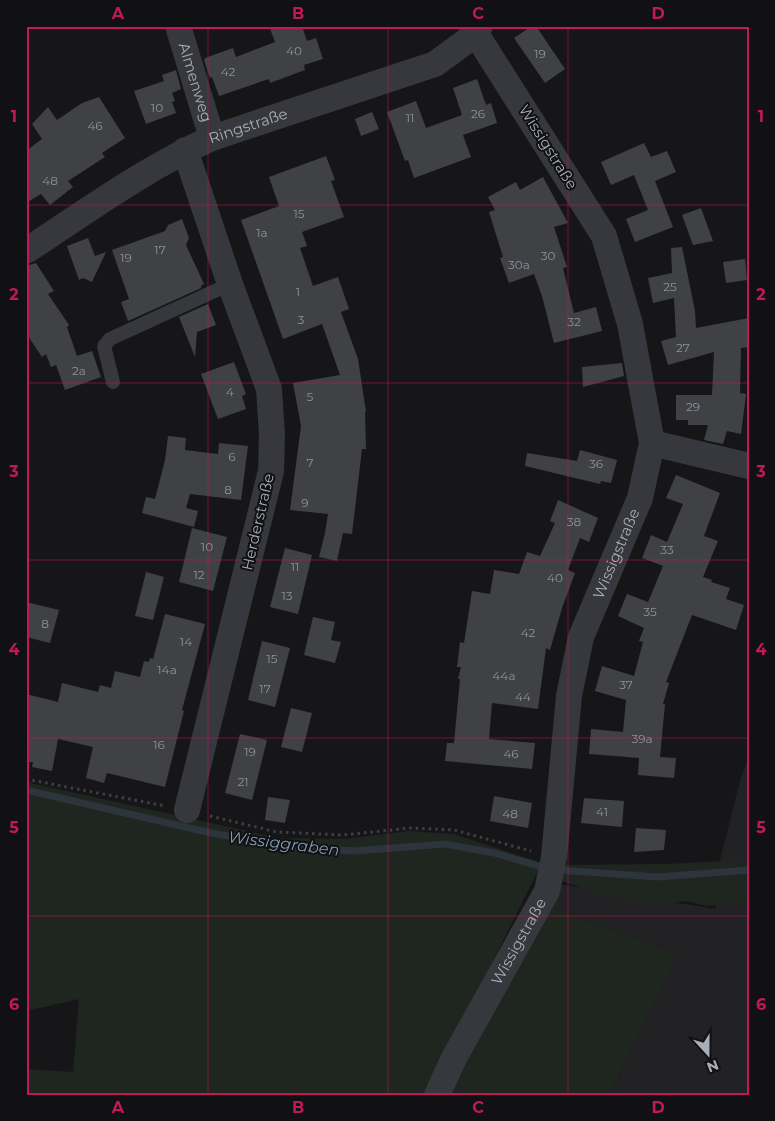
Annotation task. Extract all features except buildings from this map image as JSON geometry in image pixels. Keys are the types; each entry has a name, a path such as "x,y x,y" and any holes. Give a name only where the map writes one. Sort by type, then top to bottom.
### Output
{"street":[{"name":"Almenweg","path":"178,26 212,138"},
{"name":"Ringstraße","path":"26,250 154,167 185,150 212,138 435,64 476,29"},
{"name":"Wissigstraße","path":"437,1095 454,1058 547,891 554,857 569,696 581,638 640,498 652,443 630,324 604,236 476,29"},
{"name":"Herderstraße","path":"185,150 230,284 269,389 272,435 271,472 187,810"},
{"path":"652,443 749,466"}],"lane":[{"path":"113,382 104,346 110,339 230,284"}],"path":[{"path":"26,779 187,810 277,832 343,835 411,828 454,830 554,857"}],"shaded area":[{"path":"749,756 749,1095 610,1095 678,954 548,906 558,884 716,909 718,868 740,781"},
{"path":"26,782 278,838 344,839 408,831 454,834 542,863 426,1095 26,1095 26,1069 73,1072 79,999 26,1011"},
{"path":"749,860 749,902 707,906 685,901 668,904 605,896 559,880 559,865 666,864"},
{"path":"548,906 678,954 610,1095 445,1095"}],"waterway":[{"name":"Wissiggraben","path":"26,790 211,833 287,846 354,851 445,844 494,853 546,868"},
{"name":"Wissiggraben","path":"557,870 658,877 749,870"}]}
